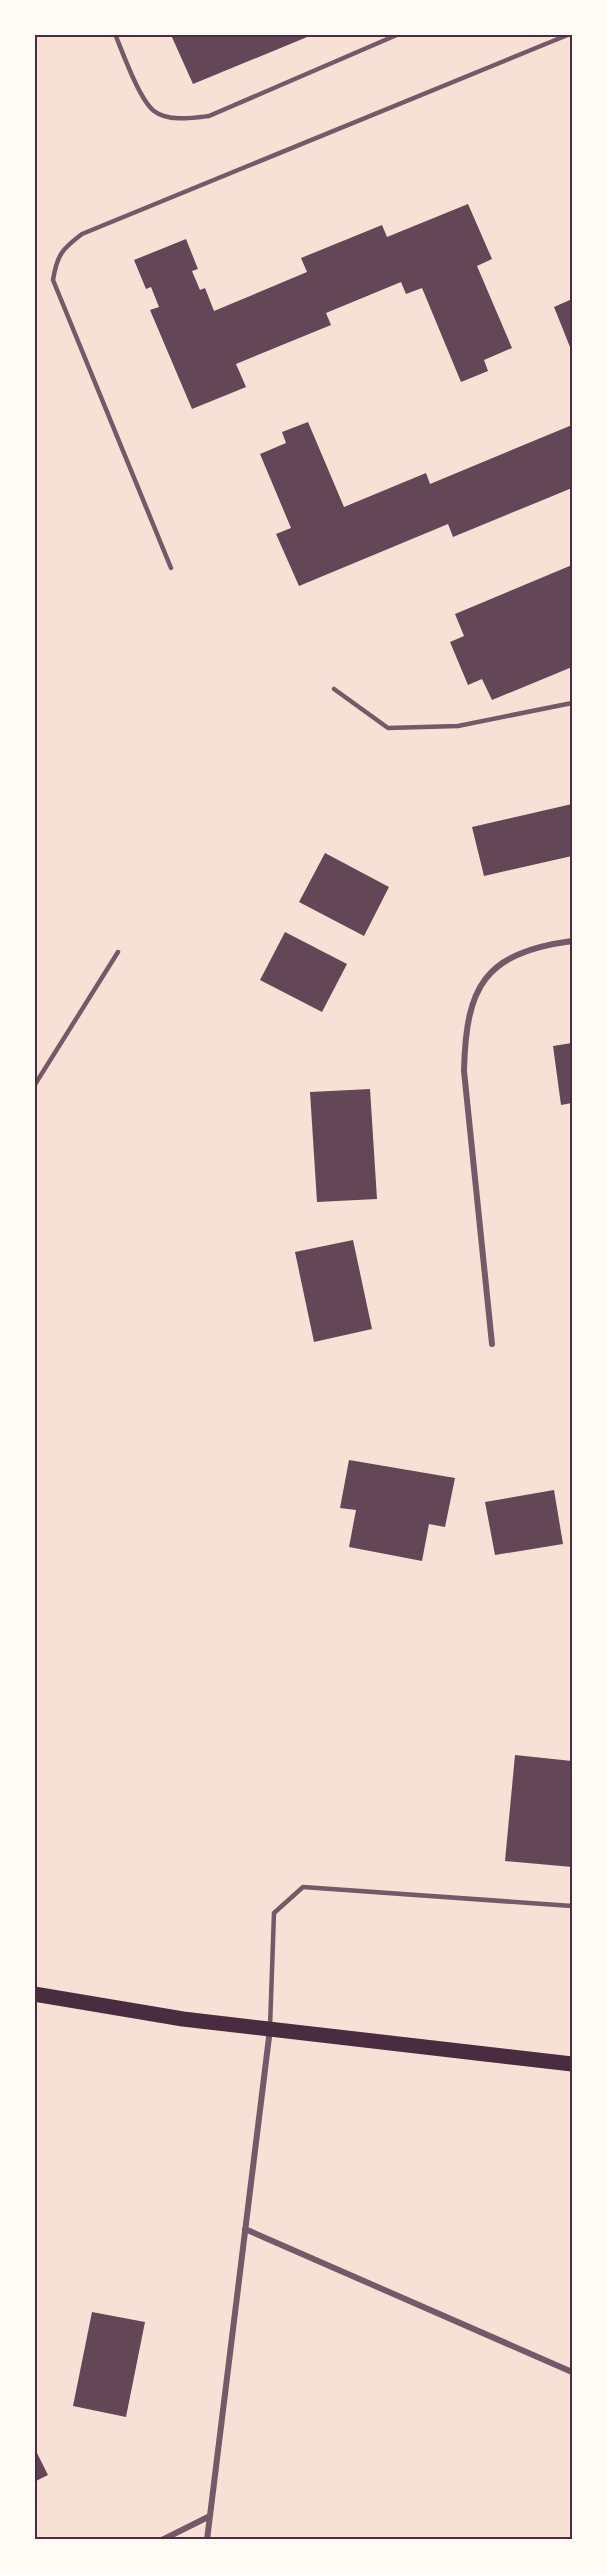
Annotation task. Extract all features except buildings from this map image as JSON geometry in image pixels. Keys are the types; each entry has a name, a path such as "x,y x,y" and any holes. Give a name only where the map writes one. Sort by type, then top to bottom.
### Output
{"main road":[{"path":"34,1994 183,2019 573,2064"}],"street":[{"path":"492,1344 464,1071 464,1040 469,1010 480,986 498,966 520,952 547,944 573,941"},
{"path":"207,2540 270,2029"},
{"path":"245,2229 573,2372"},
{"path":"162,2540 210,2516"}],"lane":[{"path":"116,34 139,89 153,110 163,115 186,118 209,116 399,34"},
{"path":"171,568 53,280 56,262 64,248 82,234 570,34"},
{"path":"334,689 388,728 458,726 573,703"},
{"path":"34,1086 117,952"},
{"path":"270,2029 274,1913 303,1887 573,1906"}]}
